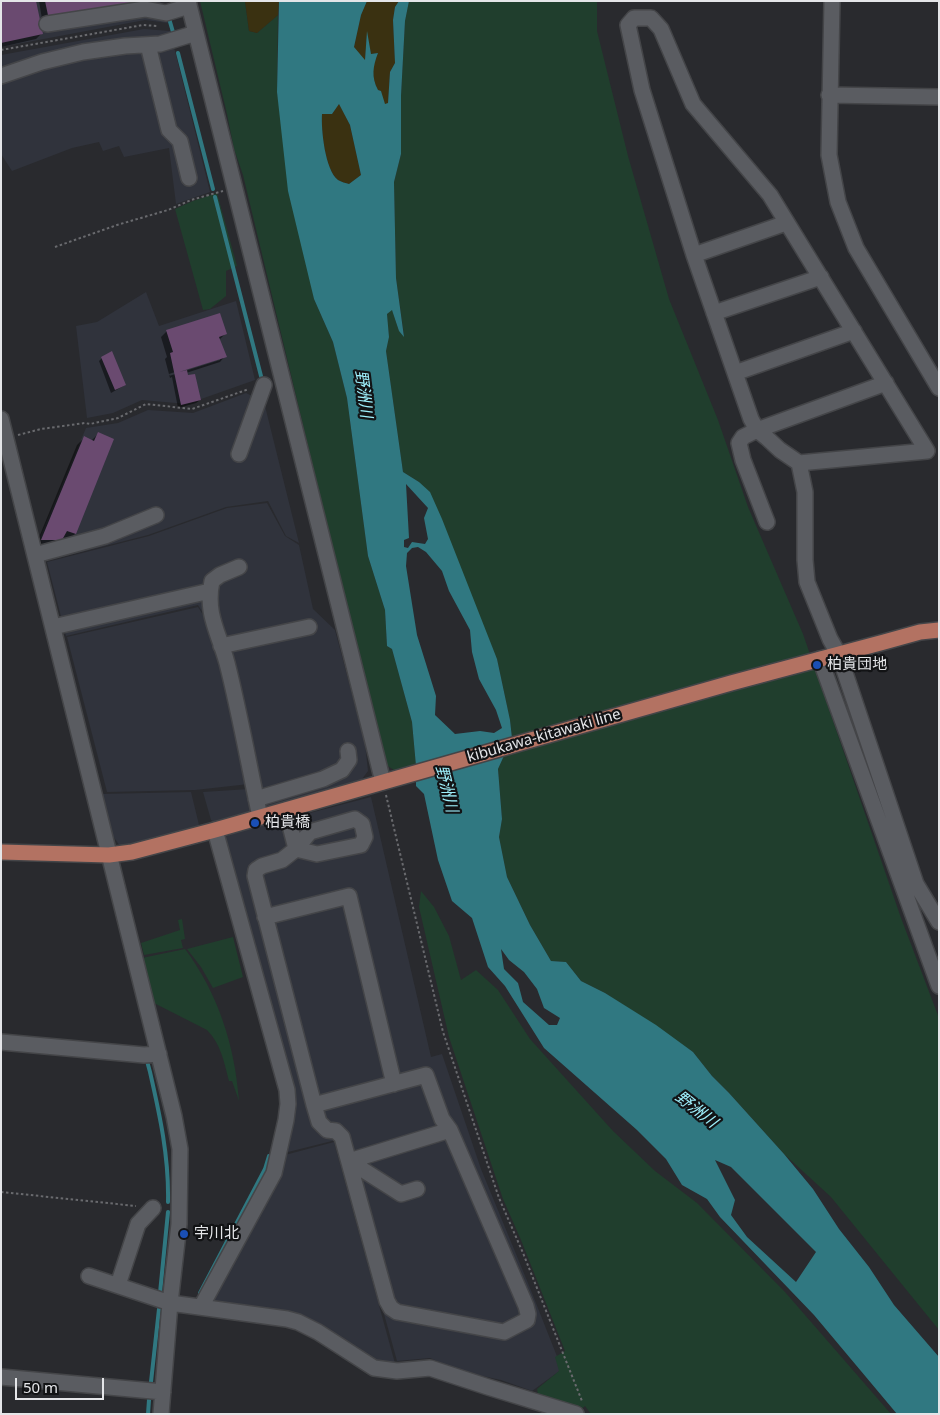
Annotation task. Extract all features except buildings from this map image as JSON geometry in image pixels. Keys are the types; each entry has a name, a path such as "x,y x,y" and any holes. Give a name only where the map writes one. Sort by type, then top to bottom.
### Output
{"main road":[{"name":"kibukawa-kitawaki line","path":"1,852 109,855 132,852 731,683 902,637 939,630"}],"street":[{"path":"832,1 829,155 838,202 856,248 939,388"},
{"path":"47,24 145,8 176,11 196,33 390,780"},
{"path":"634,18 651,18 661,29 694,104 770,195 927,451 799,463 780,450 758,430 751,418 694,255 642,90 628,25 634,18"},
{"path":"1,76 42,62 83,52 125,46 160,44 196,33"},
{"path":"148,45 170,130 180,141 189,178"},
{"path":"829,95 939,97"},
{"path":"694,255 786,223"},
{"path":"714,313 821,277"},
{"path":"735,373 854,331"},
{"path":"767,522 743,460 739,443 743,437 886,383"},
{"path":"239,454 264,385"},
{"path":"1,419 4,441 35,555 159,1054 180,1149 179,1224 170,1303 161,1414"},
{"path":"799,463 805,492 804,560 807,582 830,639 839,655 916,884 939,922"},
{"path":"35,555 105,536 156,515"},
{"path":"239,568 220,575 212,581 209,604 214,627 227,661 260,817"},
{"path":"53,628 210,591"},
{"path":"221,646 309,627"},
{"path":"820,659 939,986"},
{"path":"256,799 323,779 342,770 349,760 348,751"},
{"path":"286,810 296,848 282,860 262,866 256,870 255,876 318,1122 327,1130 336,1131 342,1137 387,1302 397,1312 504,1332 527,1320 528,1314 450,1130 442,1119 426,1075 314,1105"},
{"path":"200,1307 274,1173 288,1104 287,1090 215,830"},
{"path":"265,917 349,896 394,1084"},
{"path":"1,1042 144,1055 159,1054"},
{"path":"349,1161 450,1130"},
{"path":"349,1161 401,1194 417,1189"},
{"path":"118,1285 138,1224 154,1208"},
{"path":"89,1276 170,1303 287,1319 318,1332 374,1368 397,1371 430,1368 488,1387 580,1410"},
{"path":"1,1377 163,1392"}],"path":[{"path":"1,50 143,24 176,11"},
{"path":"54,247 168,210 191,200 235,188"},
{"path":"4,441 11,437 41,429 84,423 90,424 118,418 146,404 192,409 243,390 264,385"},
{"path":"390,780 443,1032 499,1198 523,1253 580,1410"},
{"path":"1,1192 154,1208"}],"shaded area":[{"path":"1,1 160,1 168,23 145,20 1,47"},
{"path":"144,29 170,31 210,192 176,204 169,148 124,157 119,146 103,151 99,142 72,148 12,171 1,154 1,55"},
{"path":"146,292 159,326 236,301 255,380 187,404 142,400 113,413 87,418 76,326 97,322"},
{"path":"246,393 264,402 299,543 286,536 268,501 226,507 148,535 46,561 40,537 86,428 118,423 148,410 193,413"},
{"path":"267,503 285,536 299,545 313,609 335,630 365,743 368,771 359,783 217,823 211,820 203,792 249,789 249,784 195,790 107,792 67,637 198,607 213,629 198,605 66,636 47,562 149,536 227,508"},
{"path":"191,792 200,829 127,847 120,846 110,832 101,794"},
{"path":"371,797 431,1057 442,1054 481,1169 562,1369 532,1391 501,1380 463,1372 430,1358 397,1361 336,1140 284,1153 292,1118 223,842 225,837 233,833"},
{"path":"334,1142 396,1367 386,1368 318,1326 217,1305 212,1298 285,1155"}],"green space":[{"path":"200,1 245,1 249,31 257,33 278,15 277,92 314,299 333,342 347,398 368,556 385,610 387,646 392,649 412,722 416,766 406,769 395,770 384,762 243,175 234,149"},
{"path":"409,1 597,1 597,31 628,156 669,299 718,420 748,507 803,634 901,918 939,1018 939,1330 831,1197 784,1154 712,1076 693,1052 605,993 581,981 566,962 551,961 530,925 507,877 499,837 502,819 498,769 512,738 497,659 419,482 403,472 386,351 389,337 387,314 392,309 399,331 404,335 396,278 394,182 401,154 401,96 405,21"},
{"path":"217,193 237,266 226,271 226,296 210,309 203,310 175,209"},
{"path":"421,891 434,907 449,936 461,980 476,970 498,990 530,1039 613,1131 655,1171 697,1203 785,1292 891,1414 591,1414 585,1406 579,1411 538,1395 537,1389 559,1371 555,1357 565,1351 503,1199 449,1037 419,907"},
{"path":"182,919 185,939 181,940 183,948 144,955 141,943 180,930 178,920"},
{"path":"233,937 243,977 213,988 201,967 187,949"},
{"path":"185,949 207,984 223,1021 234,1060 239,1101 232,1081 229,1081 219,1047 212,1035 207,1030 154,1003 142,958"}],"sand":[{"path":"245,1 279,1 278,15 257,33 249,31"},
{"path":"367,1 399,1 395,7 393,20 395,63 390,72 388,104 384,105 381,91 378,90 373,76 374,62 378,53 371,54 367,34 365,61 354,47 361,15"},
{"path":"339,103 350,125 361,175 349,184 338,180 334,175 327,159 323,139 322,114 332,114"}],"water":[{"name":"野洲川","path":"279,1 367,1 361,15 354,47 365,60 367,31 371,54 378,53 374,67 374,76 385,104 388,103 390,72 395,63 393,20 395,7 399,1 409,1 405,21 401,96 401,154 394,182 396,278 404,337 399,331 392,310 387,314 389,337 386,351 403,472 430,492 497,659 512,738 498,769 502,819 499,837 507,877 530,925 551,961 566,962 581,981 605,993 656,1025 693,1052 712,1076 784,1154 813,1189 839,1229 869,1267 894,1305 939,1357 939,1414 897,1414 814,1315 720,1217 707,1199 682,1185 666,1159 637,1130 544,1048 505,986 488,967 472,918 452,901 438,860 424,794 416,786 412,722 392,649 387,646 385,610 368,556 347,398 333,342 314,299 288,191 277,92","holes":["339,104 350,125 361,175 349,184 338,180 330,168 327,159 323,139 322,114 332,114","406,484 428,508 424,518 428,539 425,544 412,542 408,548 404,547 404,540 409,538","418,547 426,552 442,571 449,591 470,630 472,652 479,679 496,710 502,728 494,733 480,731 455,734 435,715 436,696 417,635 406,566 407,553 412,548","501,949 509,960 524,972 537,989 544,1008 560,1018 557,1025 549,1025 523,1002 518,983 504,969","715,1160 731,1167 816,1252 796,1282 747,1237 731,1215 735,1200"]}],"waterway":[{"path":"168,15 173,32"},
{"path":"178,53 213,189"},
{"path":"215,197 261,376"},
{"path":"145,1061 147,1061 150,1072 163,1137 167,1169 168,1202"},
{"path":"200,1293 265,1169 269,1156"},
{"path":"160,1293 168,1212"},
{"path":"151,1382 159,1309"},
{"path":"148,1414 149,1400"}],"place":[{"name":"柏貴団地","path":"817,665"},
{"name":"柏貴橋","path":"255,823"},
{"name":"宇川北","path":"184,1234"}]}
